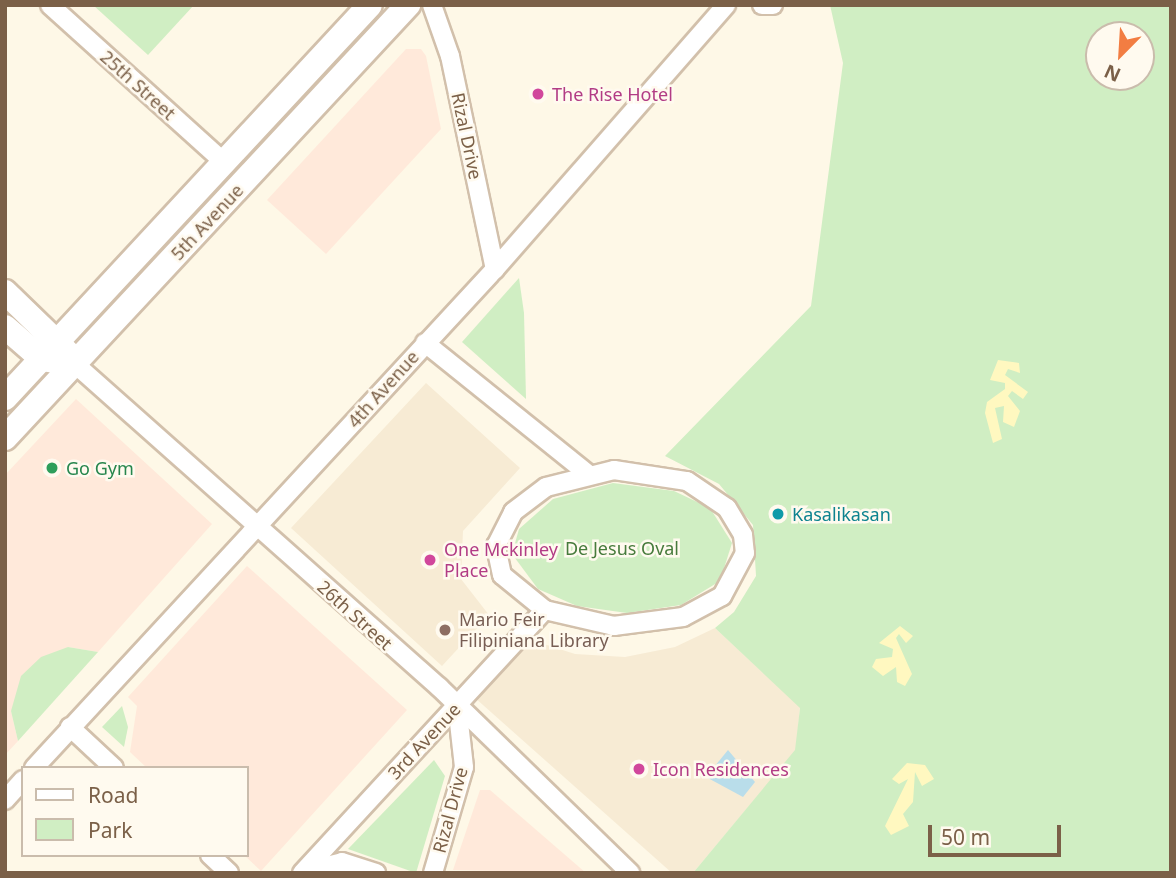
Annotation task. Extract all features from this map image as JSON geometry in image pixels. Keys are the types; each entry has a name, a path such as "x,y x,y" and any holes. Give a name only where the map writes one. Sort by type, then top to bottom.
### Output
{"main road":[{"name":"5th Avenue","path":"5,398 226,164 370,5"},
{"name":"5th Avenue","path":"5,438 408,5"},
{"name":"26th Street","path":"5,292 60,340 75,364"},
{"path":"5,327 42,359 75,364"}],"street":[{"name":"25th Street","path":"50,5 226,164"},
{"name":"Rizal Drive","path":"432,5 450,56 495,269"},
{"name":"4th Avenue","path":"36,766 495,269 726,5"},
{"path":"762,5 774,5"},
{"path":"425,343 588,474"},
{"name":"26th Street","path":"75,364 457,705 613,865 630,872"},
{"path":"639,472 710,493 743,535 741,568 705,608 662,623 614,626 545,610 502,575 496,546 530,498 588,474 639,472"},
{"name":"3rd Avenue","path":"303,873 545,610"},
{"name":"Rizal Drive","path":"433,873 464,767 457,705"},
{"path":"70,727 112,766"},
{"path":"5,800 21,782"},
{"path":"212,857 229,873"},
{"path":"303,873 342,862 376,873"}],"shaded area":[{"path":"406,49 421,49 426,56 441,129 326,254 267,200"},
{"name":"One Mckinley Place","path":"426,383 520,468 463,531 461,579 489,615 442,666 291,528"},
{"path":"76,399 212,524 98,652 68,647 11,711 18,741 5,755 5,475"},
{"path":"247,566 407,710 261,871 246,857 248,766 145,766 130,752 137,706 128,697"},
{"path":"715,628 800,707 796,750 693,873 672,873 474,697 525,638 575,654 625,657 675,647"},
{"path":"480,790 490,790 586,873 453,870"}],"green space":[{"path":"93,5 194,5 148,55"},
{"path":"830,5 1171,5 1171,873 693,873 795,750 800,708 715,628 734,612 756,576 753,525 719,484 665,456 811,306 843,63"},
{"path":"519,278 524,313 526,399 462,342"},
{"name":"De Jesus Oval","path":"613,483 674,491 710,508 732,543 720,581 681,605 627,613 577,606 538,589 512,554 519,529 553,499"},
{"path":"68,647 98,652 18,741 11,711 21,676 41,657"},
{"path":"122,706 128,727 124,747 102,727"},
{"path":"434,760 445,776 416,873 348,849"}],"sand":[{"path":"998,360 1019,363 1020,373 1008,369 1005,375 1028,392 1023,399 1012,391 1008,396 1020,411 1014,427 1003,422 1004,406 995,408 1002,439 993,443 985,413 987,402 1005,389 1005,383 990,380"},
{"path":"900,626 913,636 906,643 899,634 896,638 912,674 905,686 897,682 896,667 883,676 872,667 876,659 892,657 893,649 879,643"},
{"path":"907,763 925,765 934,779 922,786 915,772 913,802 903,814 909,826 891,835 885,826 908,779 899,784 892,779"}],"water":[{"path":"728,750 755,782 743,797 706,777"}],"place":[{"name":"The Rise Hotel","path":"538,94"},
{"name":"Go Gym","path":"52,468"},
{"name":"Kasalikasan","path":"778,514"},
{"name":"One Mckinley Place","path":"430,560"},
{"name":"Mario Feir Filipiniana Library","path":"445,630"},
{"name":"Icon Residences","path":"639,769"}]}
